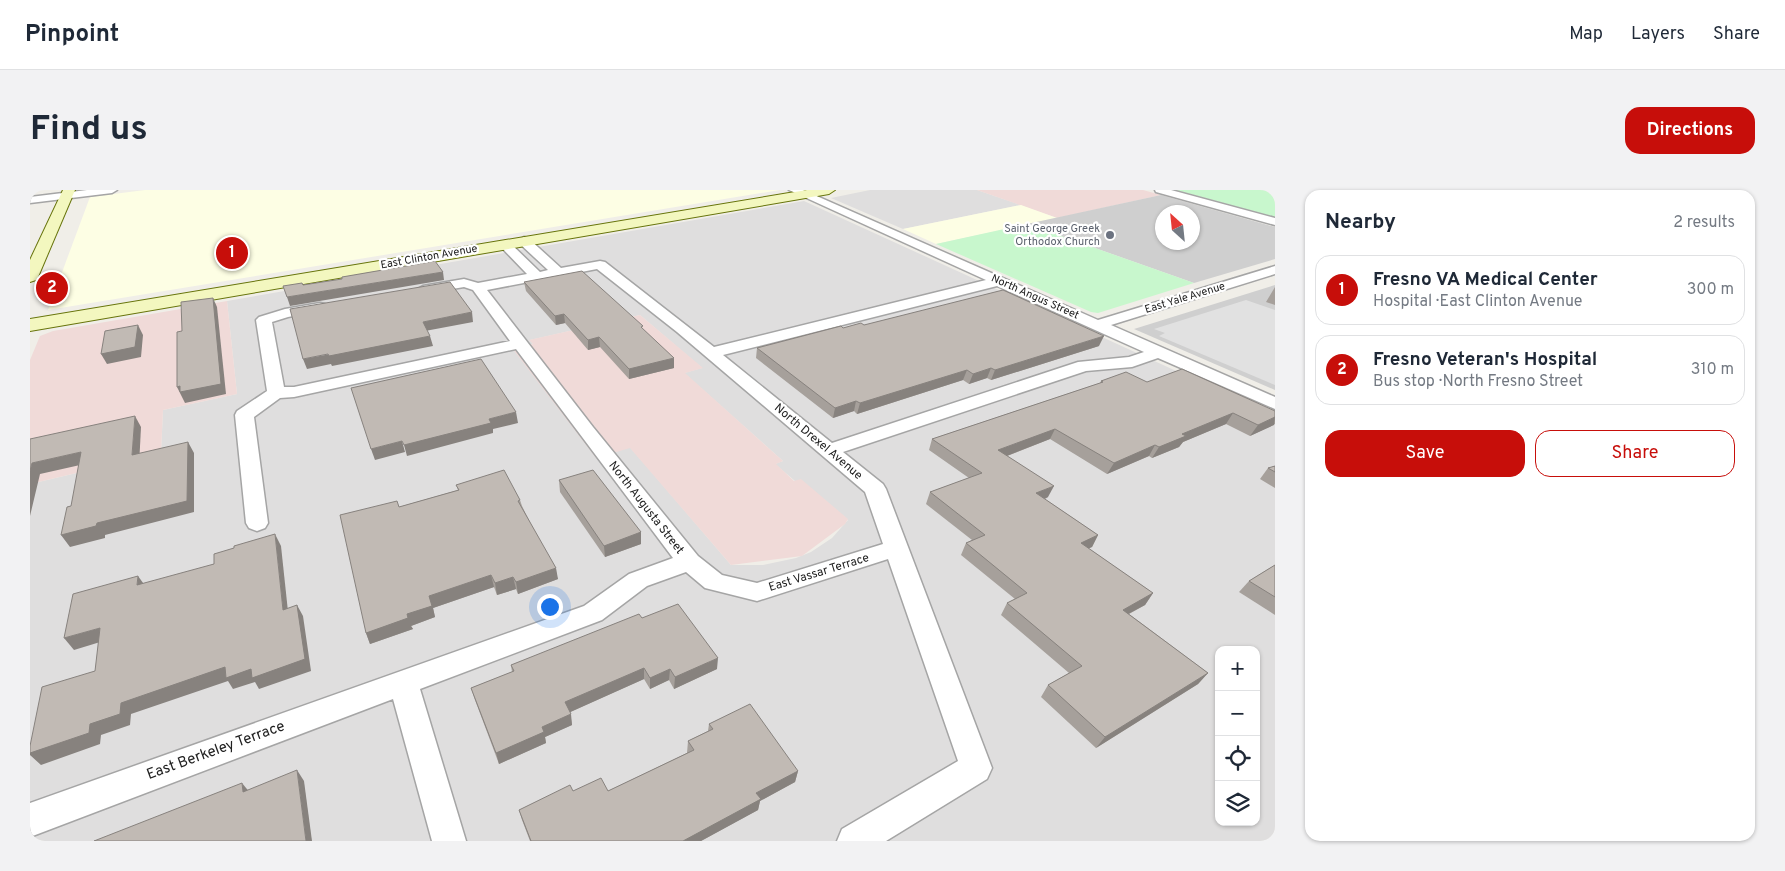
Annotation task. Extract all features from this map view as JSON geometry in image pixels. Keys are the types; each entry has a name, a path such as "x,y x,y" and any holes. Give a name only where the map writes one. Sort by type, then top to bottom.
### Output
{"main road":[{"name":"East Clinton Avenue","path":"30,325 524,242 799,192 829,190"},
{"path":"30,277 36,249 67,193"}],"street":[{"path":"30,200 67,193 112,190"},
{"path":"1160,190 1275,222"},
{"name":"North Angus Street","path":"799,192 1275,404"},
{"path":"524,242 548,275"},
{"path":"504,245 548,275"},
{"name":"North Drexel Avenue","path":"548,275 600,265 710,353 874,490 976,768 854,841"},
{"name":"East Yale Avenue","path":"1096,325 1275,270"},
{"path":"408,292 464,283 478,287 548,275"},
{"path":"710,353 999,281"},
{"name":"North Augusta Street","path":"403,682 594,613 638,580 689,562 586,431 478,287"},
{"path":"276,393 264,320 285,313 332,305"},
{"path":"257,523 244,415 276,393 294,392 521,343"},
{"path":"828,451 1089,365 1107,366 1132,362 1158,352"},
{"name":"East Vassar Terrace","path":"689,562 714,582 757,592 822,573 896,548"},
{"path":"403,682 449,841"},
{"name":"East Berkeley Terrace","path":"30,820 403,682"}],"shaded area":[{"path":"145,190 780,190 48,310 90,197"},
{"path":"870,190 977,190 1021,205 903,229 831,198"},
{"path":"977,190 1143,190 1161,195 1057,218"},
{"name":"Saint George Greek Orthodox Church","path":"1161,195 1197,205 1155,205 1155,250 1200,250 1200,206 1275,227 1275,259 1194,283 1027,224"},
{"path":"804,201 1275,416 1275,841 30,841 30,484 161,453 163,410 237,394 227,301","holes":["640,315 702,368 684,373 783,461 775,464 848,520 832,538 811,552 796,558 763,565 731,565 630,447 513,348 533,344 530,340"]},
{"path":"1021,205 1057,218 936,244 903,229"},
{"path":"1275,285 1275,390 1134,329"},
{"path":"1246,300 1275,310 1275,385 1159,336 1165,333 1154,329"},
{"path":"227,301 237,394 163,410 161,453 30,484 30,360 40,336 53,331"},
{"path":"640,315 703,368 685,373 783,461 776,464 794,481 801,479 848,519 845,524 802,556 731,565 630,448 596,458 512,348 533,344 529,340"}],"green space":[{"path":"1176,190 1275,190 1275,217"},
{"path":"1027,224 1194,283 1098,313 1091,312 936,244"}],"building":[{"path":"435,261 443,272 287,297 283,286 342,279 342,277"},
{"path":"582,271 643,326 641,327 674,358 629,369 599,337 588,340 564,314 555,316 524,282"},
{"path":"450,282 472,312 423,322 430,336 329,356 328,354 303,359 290,309"},
{"path":"1003,290 1104,336 995,370 991,368 973,374 967,370 860,403 856,401 835,408 757,348 841,326 843,328 861,323 864,325"},
{"path":"213,298 221,384 180,392 180,386 177,387 177,332 182,331 181,302"},
{"path":"138,325 135,347 101,354 105,331"},
{"path":"481,359 516,412 489,419 491,423 404,445 402,441 371,449 351,388"},
{"path":"1182,369 1275,411 1275,417 1258,425 1233,413 1182,434 1186,436 1159,447 1155,445 1114,463 1055,429 998,450 1054,486 1036,493 1098,535 1081,543 1153,593 1123,610 1208,673 1105,737 1048,685 1082,666 1007,603 1027,593 966,543 985,535 930,492 982,473 932,439 1103,382 1101,381 1126,372 1147,382"},
{"path":"135,416 132,455 188,442 187,501 97,523 96,526 61,535 67,507 71,506 81,452 32,463 30,471 30,439"},
{"path":"1275,466 1275,472 1268,468"},
{"path":"504,470 520,500 518,501 556,568 516,582 513,577 495,583 491,575 429,596 432,606 407,614 408,618 366,633 340,515 397,501 399,507 459,490 456,485"},
{"path":"593,470 641,532 604,546 559,480"},
{"path":"275,534 283,610 297,605 305,659 252,678 251,669 226,678 225,667 121,703 120,714 90,724 89,733 30,753 42,687 95,671 100,628 64,638 73,594 138,576 137,585 214,564 214,554"},
{"path":"1275,565 1275,597 1249,581"},
{"path":"678,604 718,658 675,677 670,669 650,678 644,668 565,702 571,714 542,727 544,732 496,753 471,688 514,671 511,665 639,614 642,618"},
{"path":"750,704 798,771 756,793 761,799 683,841 531,841 519,810 570,785 573,791 601,778 608,791 694,750 688,741 713,729 709,724"},
{"path":"297,770 306,841 94,841 242,783 243,792"}],"place":[{"name":"Saint George Greek Orthodox Church","path":"1110,235"},
{"name":"Fresno VA Medical Center","path":"232,253"},
{"name":"Fresno Veteran's Hospital","path":"52,288"}]}
